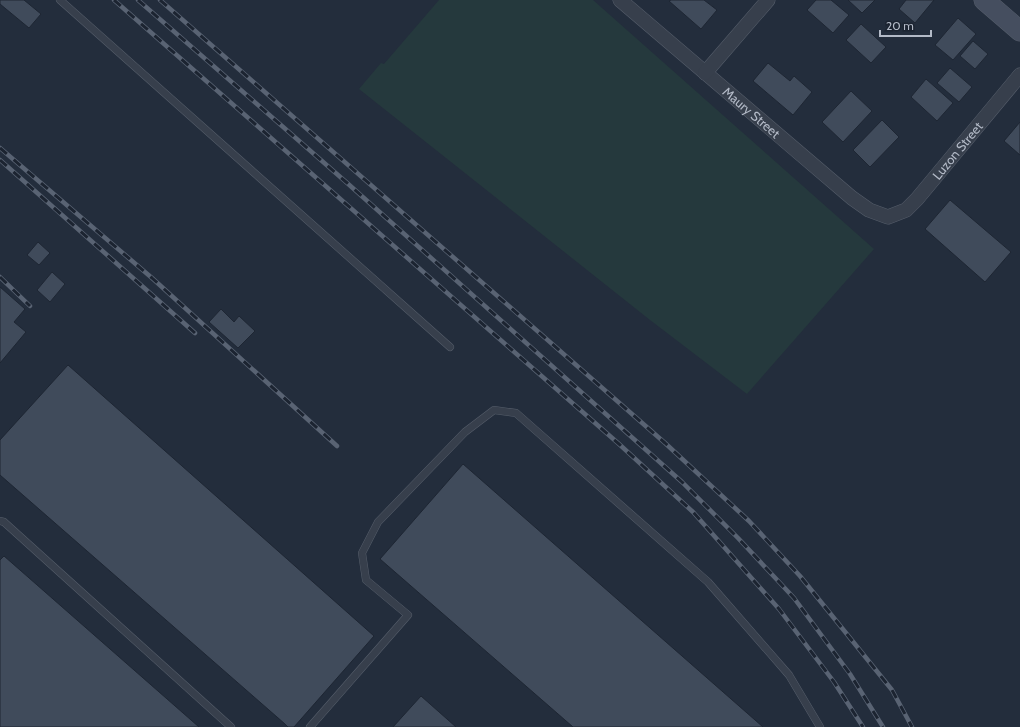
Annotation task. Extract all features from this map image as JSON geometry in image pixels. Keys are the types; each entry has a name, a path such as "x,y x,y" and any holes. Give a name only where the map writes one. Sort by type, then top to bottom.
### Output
{"main road":[{"path":"984,0 1020,31"}],"street":[{"name":"Maury Street","path":"620,0 852,198 869,210 888,217"},
{"path":"705,73 768,0"},
{"name":"Luzon Street","path":"888,217 906,210 917,200 1020,75"}],"lane":[{"path":"60,0 450,347"},
{"path":"310,727 408,615 366,580 362,554 378,522 465,432 494,410 516,413 708,582 789,675 820,727"},
{"path":"0,521 4,522 231,727"}],"green space":[{"path":"439,0 593,0 874,249 747,394 650,320 359,89 381,63 384,64"}],"building":[{"path":"0,0 24,0 41,14 29,28 0,4"},
{"path":"704,0 717,10 701,29 669,1"},
{"path":"816,0 831,0 849,15 833,33 807,10"},
{"path":"848,0 875,0 862,13"},
{"path":"906,0 934,0 915,23 899,9"},
{"path":"958,18 976,34 953,60 935,45"},
{"path":"861,24 886,47 871,63 846,40"},
{"path":"973,41 988,54 975,69 960,56"},
{"path":"768,63 790,81 794,76 812,92 793,115 753,81"},
{"path":"950,68 972,87 959,102 937,83"},
{"path":"926,79 953,103 937,121 911,97"},
{"path":"851,91 872,111 843,142 822,122"},
{"path":"882,120 899,137 870,167 853,150"},
{"path":"1020,122 1020,155 1004,141"},
{"path":"950,200 1011,252 985,282 925,229"},
{"path":"38,242 50,253 39,265 27,255"},
{"path":"52,272 65,284 50,302 37,290"},
{"path":"0,287 25,309 14,322 26,332 0,363"},
{"path":"221,309 234,322 239,316 255,331 238,348 209,322"},
{"path":"68,365 374,636 294,727 288,727 0,475 0,440"},
{"path":"463,464 763,727 573,727 380,559"},
{"path":"4,556 199,727 0,727 0,560"},
{"path":"421,696 456,727 393,727"}],"railway":[{"path":"114,0 619,444 693,512 779,609 834,682 863,727"},
{"path":"138,0 346,182 682,482 738,538 794,598 850,674 883,727"},
{"path":"160,0 665,443 749,521 800,576 892,690 912,727"},
{"path":"0,148 152,278 337,446"},
{"path":"0,160 195,333"},
{"path":"0,277 30,306"}]}
